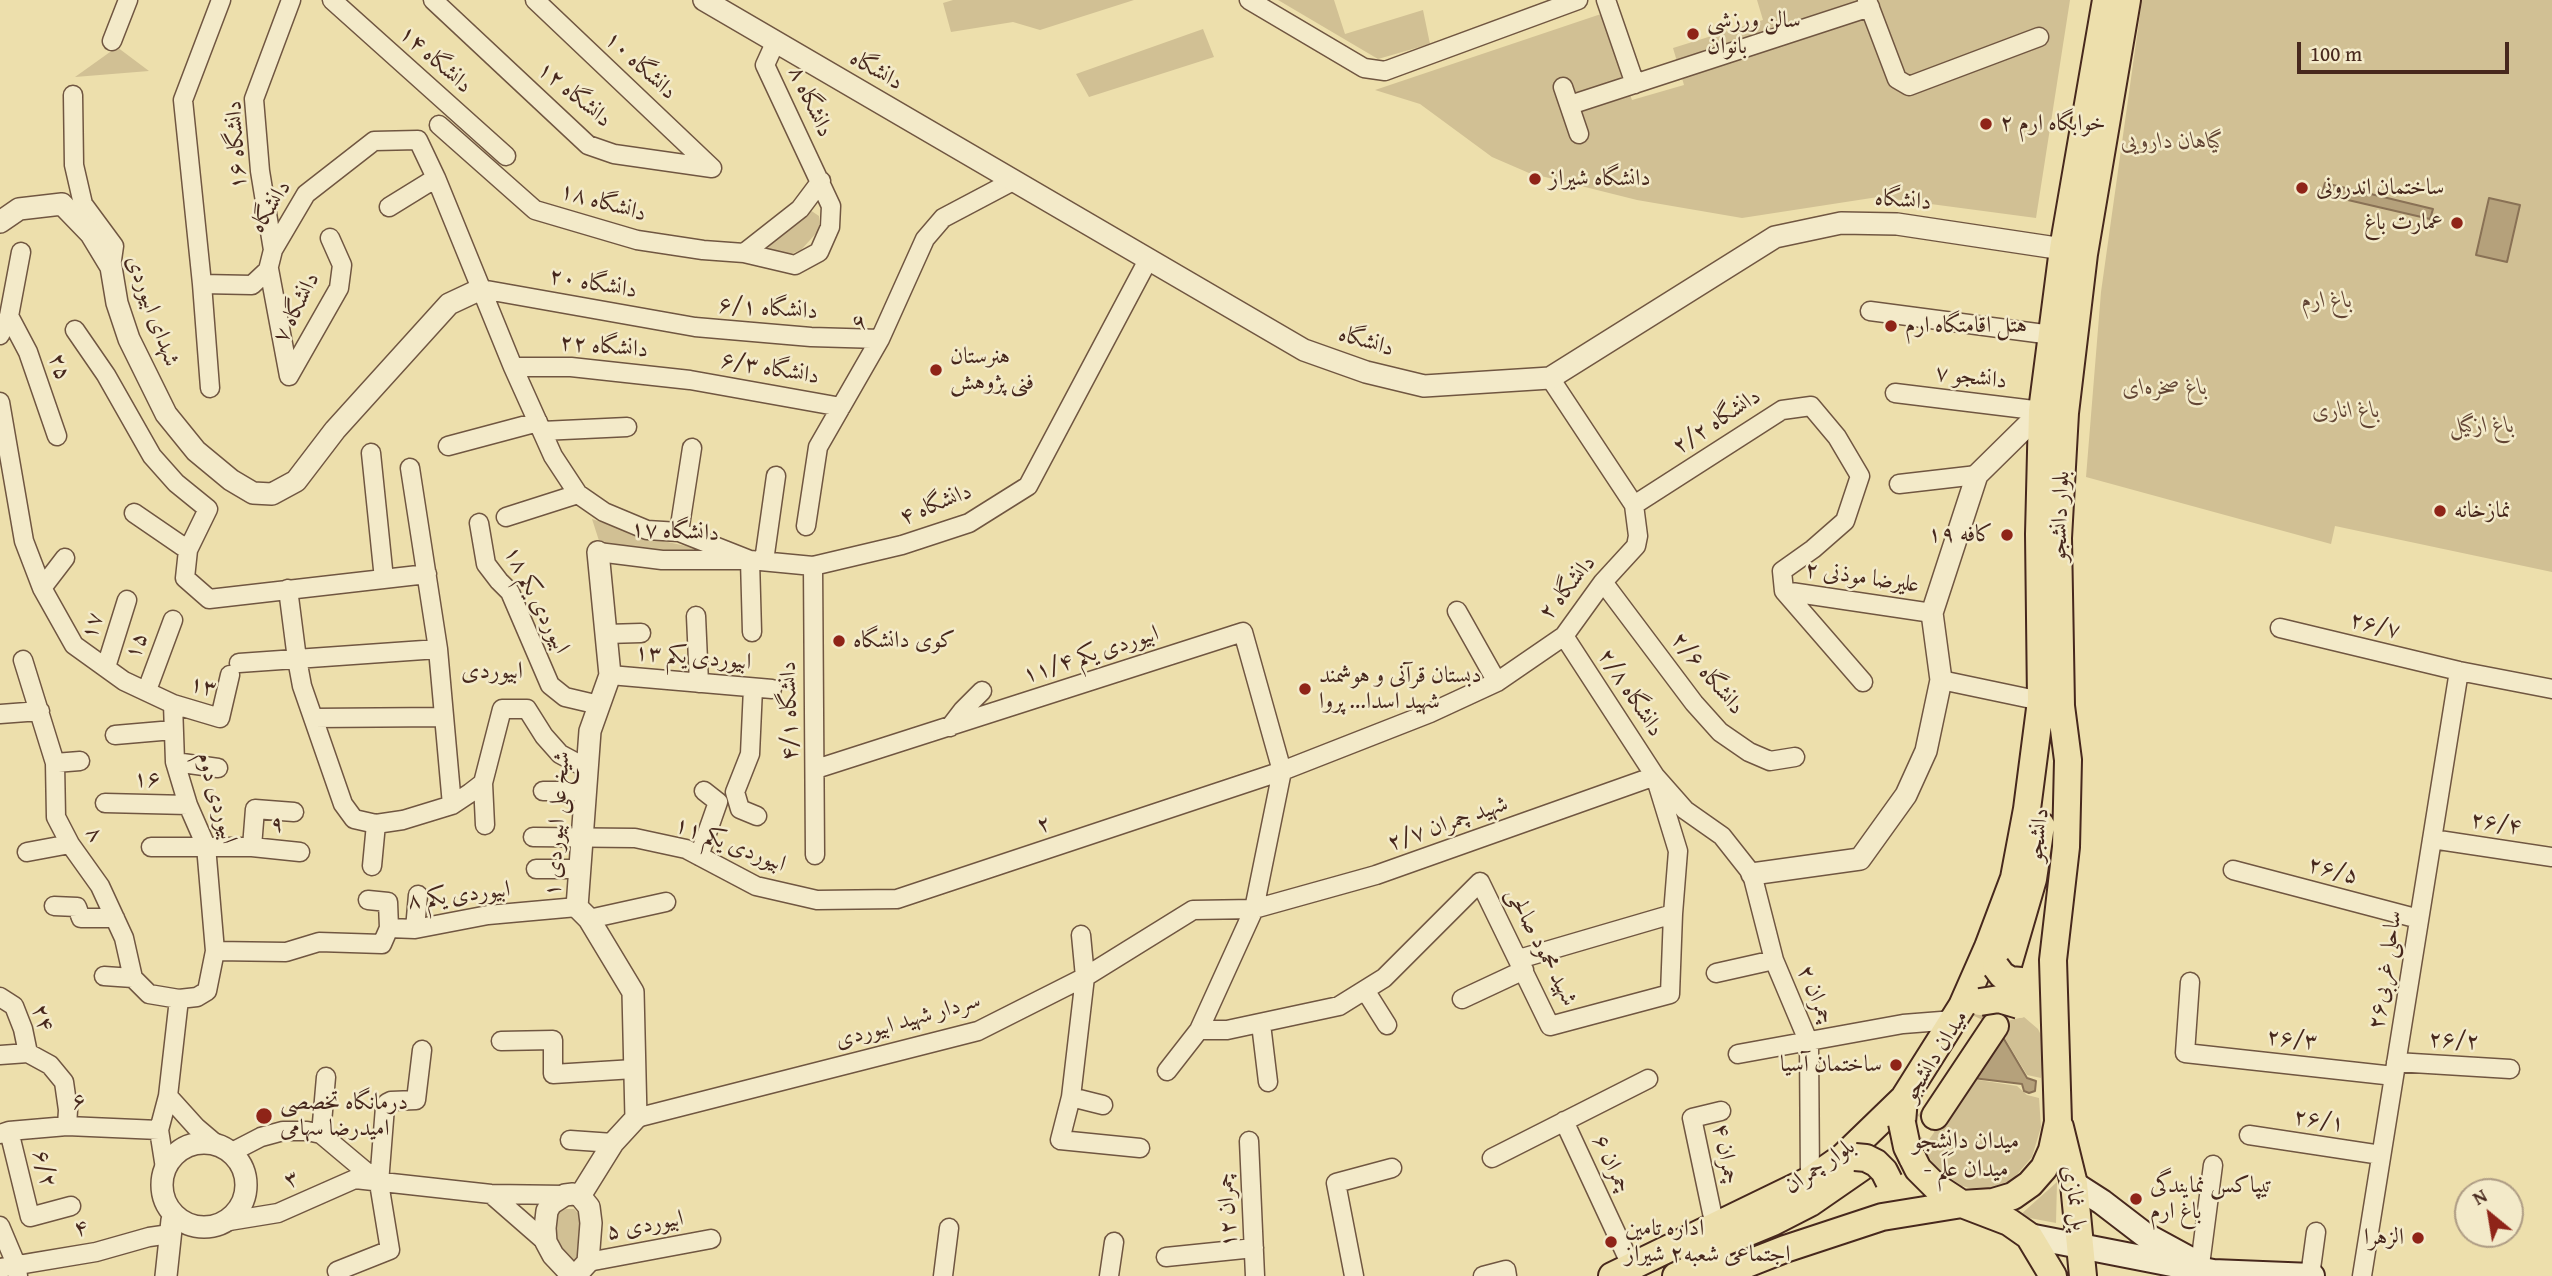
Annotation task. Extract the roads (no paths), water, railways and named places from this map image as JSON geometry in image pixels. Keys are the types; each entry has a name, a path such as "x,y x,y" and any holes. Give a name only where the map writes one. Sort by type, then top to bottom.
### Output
{"main road":[{"name":"بلوار دانشجو","path":"2054,1035 2053,960 2066,847 2068,760 2051,704 2039,534 2042,411 2063,249 2106,0"},
{"name":"بلوار دانشجو","path":"1975,1015 2009,972 2014,878 2051,704 2065,413 2084,254 2127,0"},
{"name":"دانشجو","path":"2009,972 2045,883 2058,762 2051,704"},
{"path":"2009,972 2034,976 2053,960"},
{"path":"1716,1276 1785,1249 1882,1217 1962,1204 1993,1202 2013,1196 2030,1184 2045,1168 2058,1122 2054,1035 2034,1014 2009,972"},
{"name":"میدان دانشجو","path":"1962,1204 1936,1187 1918,1169 1912,1157 1917,1110 1975,1015 1999,999 2009,972"},
{"path":"1917,1110 1975,1015"},
{"name":"بلوار چمران","path":"1630,1272 1810,1180 1864,1169 1917,1110"},
{"name":"پل نمازی","path":"2058,1122 2074,1184 2083,1276"},
{"path":"1864,1169 1890,1203 1882,1217"},
{"path":"1630,1272 1773,1222 1810,1203 1864,1169"},
{"path":"1676,1276 1814,1217 1864,1169"},
{"path":"2074,1184 2146,1236 2207,1268"},
{"name":"پل نمازی","path":"1962,1204 2009,1222 2029,1236 2053,1276"},
{"path":"2029,1236 2207,1268 2311,1276"},
{"path":"2162,1276 2207,1268"}],"street":[{"path":"111,41 128,0"},
{"path":"210,388 183,100 221,0"},
{"name":"۱۶ دانشگاه","path":"273,250 260,171 254,99 291,0"},
{"name":"۱۴ دانشگاه","path":"332,0 506,156"},
{"name":"۱۲ دانشگاه","path":"433,0 588,145 614,154 712,168"},
{"name":"۱۰ دانشگاه","path":"534,0 712,168"},
{"name":"دانشگاه","path":"704,0 1304,350 1366,372 1424,386 1550,378 1775,237 1841,223 1896,224 2063,249"},
{"path":"1250,0 1364,68 1385,71 1578,0"},
{"path":"1606,0 1635,84"},
{"path":"1570,105 1868,4 1897,79 1909,86 2039,37"},
{"name":"۸ دانشگاه","path":"775,43 765,65 821,181"},
{"path":"1563,86 1579,134"},
{"path":"73,95 74,166 83,204 114,246 111,267"},
{"path":"454,109 439,125 418,140 553,456 578,494 604,512 647,530 678,532 757,560 813,566"},
{"name":"۱۸ دانشگاه","path":"439,125 536,209 637,240 744,253 795,265 819,252 830,227 831,206 821,181"},
{"name":"دانشگاه","path":"202,284 251,285 269,269 273,250 306,194 374,141 418,140"},
{"path":"389,207 436,178"},
{"path":"744,253 800,209 821,181"},
{"name":"۶","path":"806,526 818,447 880,339 925,239 943,218 1013,181"},
{"name":"شهدای ابیوردی","path":"0,222 19,209 62,204 91,234 111,267 117,303 130,340 166,414 196,451 231,481 253,494 272,494 296,481 335,430 449,304 481,289"},
{"name":"۷ دانشگاه","path":"269,269 289,376 340,288 342,265 330,238"},
{"path":"0,335 9,316 20,252"},
{"name":"۴ دانشگاه","path":"813,566 902,545 969,523 1028,485 1148,260"},
{"name":"۲۰ دانشگاه","path":"481,289 695,327"},
{"path":"1870,310 2052,335"},
{"name":"۲۵","path":"9,316 28,352 57,436"},
{"name":"۶/۱ دانشگاه","path":"695,327 811,337 880,339"},
{"path":"75,330 107,375 152,456 176,482 208,509 188,550 186,578 209,599 427,575"},
{"name":"۲۲ دانشگاه","path":"513,367 572,367 690,380"},
{"name":"۲ دانشگاه","path":"1282,771 1430,713 1497,682 1564,636 1604,582 1636,546 1639,536 1634,505 1550,378"},
{"name":"۶/۳ دانشگاه","path":"690,380 841,407"},
{"name":"۷ دانشجو","path":"1895,393 2042,411"},
{"path":"0,402 24,541 42,588 74,645 124,681 173,704"},
{"name":"۲/۲ دانشگاه","path":"1634,505 1782,410 1811,406 1837,437 1860,476 1845,521 1782,571 1784,591"},
{"path":"1656,776 1685,810 1722,836 1752,874 1860,859 1906,795 1926,751 1941,680 1933,613 1977,475 2042,411"},
{"path":"448,446 540,427 626,427"},
{"path":"678,532 692,448"},
{"path":"371,453 384,579"},
{"path":"410,468 439,649 452,805"},
{"path":"1899,484 1977,475"},
{"path":"752,632 757,560 776,476"},
{"path":"506,517 578,494"},
{"path":"134,513 188,550"},
{"name":"۱۸ ابیوردی یکم","path":"479,523 486,564 510,592 550,685 565,697 599,705"},
{"name":"۱۷ دانشگاه","path":"598,552 662,560 757,560"},
{"name":"شیخ علی ابیوردی ۱","path":"598,552 610,675 590,731 579,869 583,913 633,992 636,1118"},
{"path":"42,588 65,558"},
{"name":"۴/۱ دانشگاه","path":"813,566 815,855"},
{"name":"۲/۶ دانشگاه","path":"1604,582 1694,703 1720,732 1749,752 1770,761 1796,757"},
{"path":"288,589 296,659 343,804 354,819 376,824 428,814 452,805 483,783"},
{"path":"1784,591 1863,682"},
{"name":"۲ علیرضا موذنی","path":"1784,591 1933,613"},
{"name":"۱۷","path":"106,667 127,600"},
{"path":"1457,611 1497,682"},
{"path":"696,616 699,683"},
{"name":"۱۵","path":"147,690 173,620"},
{"name":"۲۶/۷","path":"2280,628 2459,671 2552,689"},
{"name":"۱۱/۴ ابیوردی یکم","path":"816,769 1243,632 1282,771"},
{"path":"606,634 641,633"},
{"name":"۲/۸ دانشگاه","path":"1564,636 1656,776"},
{"path":"296,659 439,649"},
{"name":"۱۳","path":"173,704 220,718 235,669 296,659"},
{"name":"۸","path":"23,660 55,763 56,817 70,844 100,886 124,938 133,978"},
{"name":"ساحلی غربی۲۶","path":"2362,1276 2459,671"},
{"name":"۱۳ ابیوردی یکم","path":"610,675 772,690"},
{"path":"1941,680 2051,704"},
{"path":"753,688 750,754 735,792 740,809 757,816"},
{"path":"950,727 982,691"},
{"name":"ابیوردی دوم","path":"173,704 175,762 188,805 206,846 215,951 206,991 197,997 178,999"},
{"path":"485,825 483,783 502,709 527,709 544,736 560,754 588,769"},
{"path":"0,713 40,710"},
{"path":"313,718 444,717"},
{"path":"115,735 173,730"},
{"path":"55,763 80,761"},
{"path":"175,762 218,768"},
{"path":"1167,1071 1199,1030 1254,909 1282,771"},
{"name":"۲","path":"817,900 897,899 1282,771"},
{"name":"۲/۷ شهید چمران","path":"1254,909 1376,875 1656,776"},
{"name":"شهید محمود صالحی","path":"1199,1030 1227,1030 1339,1006 1384,978 1480,882 1550,1026 1670,994 1678,851 1656,776"},
{"path":"543,791 586,791"},
{"path":"699,856 718,802 704,791"},
{"name":"۱۶","path":"105,803 188,805"},
{"path":"252,847 255,809 294,812"},
{"path":"372,866 376,824"},
{"name":"۱۱ ابیوردی یکم","path":"533,837 635,838 686,849 756,886 817,900"},
{"name":"۲۶/۴","path":"2432,839 2552,857"},
{"path":"27,852 70,844"},
{"name":"۹","path":"151,847 252,847 300,852"},
{"path":"536,869 579,869"},
{"name":"۲۶/۵","path":"2234,870 2419,919"},
{"name":"۲ چمران","path":"1752,874 1774,960 1809,1043 1810,1180"},
{"path":"415,929 418,895"},
{"path":"215,951 286,952 319,942 382,944 389,928 388,902 368,900"},
{"name":"۸ ابیوردی یکم","path":"389,928 415,929 487,910 583,913 667,902"},
{"path":"54,906 77,907 81,918 114,918"},
{"name":"سردار شهید ابیوردی","path":"636,1118 978,1031 1085,977 1192,910 1254,909"},
{"path":"1462,999 1522,964 1596,936 1673,914"},
{"path":"1081,935 1085,977 1071,1097 1060,1140 1140,1149"},
{"path":"1716,972 1774,960"},
{"path":"104,976 133,978 149,994 178,999 168,1096 159,1130 165,1168 162,1191 171,1223 166,1276"},
{"name":"۲۶/۳","path":"2190,982 2185,1053 2395,1069"},
{"path":"1365,990 1387,1024"},
{"name":"۲۴","path":"0,997 14,1006 28,1053 51,1065 64,1082 67,1126"},
{"path":"1738,1054 1903,1024 1975,1015"},
{"path":"1261,1024 1268,1082"},
{"path":"501,1041 553,1040 553,1074 634,1069"},
{"path":"337,1271 390,1251 379,1183 385,1107 391,1101 416,1100 422,1050"},
{"path":"0,1055 28,1053"},
{"name":"۲۶/۲","path":"2395,1069 2510,1069"},
{"path":"321,1134 326,1077"},
{"path":"1492,1158 1648,1079"},
{"path":"168,1096 196,1127 224,1148 243,1167 247,1185 246,1194 238,1210 223,1222 206,1227 171,1223"},
{"path":"1071,1097 1103,1105"},
{"name":"۴ چمران","path":"1715,1227 1692,1118 1721,1111"},
{"path":"546,1242 547,1211 556,1199 572,1195 636,1118"},
{"name":"۶ چمران","path":"1564,1121 1630,1272"},
{"name":"۶","path":"5,1133 67,1126 159,1130"},
{"path":"165,1168 170,1159 186,1146 205,1142 224,1148 283,1131 307,1131 321,1134 379,1183"},
{"name":"۶/۲","path":"5,1133 30,1217 71,1206"},
{"name":"۲۶/۱","path":"2249,1135 2381,1155"},
{"path":"570,1140 613,1143"},
{"name":"۱۲ چمران","path":"1249,1141 1255,1276"},
{"path":"2207,1268 2213,1165"},
{"path":"1353,1276 1336,1183 1392,1168"},
{"name":"۳","path":"223,1222 278,1213 355,1179 491,1194 572,1195"},
{"path":"491,1194 546,1242 568,1271 581,1271 591,1223 589,1207 572,1195"},
{"name":"۴","path":"11,1269 96,1252 149,1237 171,1223"},
{"path":"0,1226 11,1269"},
{"path":"943,1276 949,1228"},
{"path":"2311,1276 2316,1232"},
{"name":"۵ ابیوردی","path":"581,1271 711,1239"},
{"path":"1109,1276 1114,1242"},
{"path":"1166,1257 1254,1248"},
{"path":"1483,1276 1506,1273"}],"tunnel":[{"path":"1983,1020 2000,982"},
{"path":"1872,1180 1935,1116"}],"place":[{"name":"سالن ورزشی بانوان","path":"1693,34"},
{"name":"خوابگاه ارم ۲","path":"1986,124"},
{"name":"دانشگاه شیراز","path":"1535,179"},
{"name":"ساختمان اندرونی","path":"2302,188"},
{"name":"عمارت باغ","path":"2457,223"},
{"name":"هتل اقامتگاه ارم","path":"1891,326"},
{"name":"هنرستان فنی پژوهش","path":"936,370"},
{"name":"نمازخانه","path":"2440,511"},
{"name":"کافه ۱۹","path":"2007,535"},
{"name":"کوی دانشگاه","path":"839,641"},
{"name":"دبستان قرآنی و هوشمند شهید اسدا... پروا","path":"1305,689"},
{"name":"ساختمان آسیا","path":"1896,1065"},
{"name":"درمانگاه تخصصی امیدرضا سهامی","path":"264,1116"},
{"name":"تیپاکس نمایندگی باغ ارم","path":"2136,1199"},
{"name":"الزهرا","path":"2418,1238"},
{"name":"اداره تامین اجتماعی شعبه۲ شیراز","path":"1611,1242"}],"district":[{"name":"ابیوردی","path":"492,672"},
{"name":"میدان دانشجو - میدان عَلَم","path":"1966,1156"}],"park label":[{"name":"گیاهان دارویی","path":"2173,142"},
{"name":"باغ ارم","path":"2327,301"},
{"name":"باغ صخره‌ای","path":"2165,388"},
{"name":"باغ اناری","path":"2346,411"},
{"name":"باغ ازگیل","path":"2482,426"}]}
